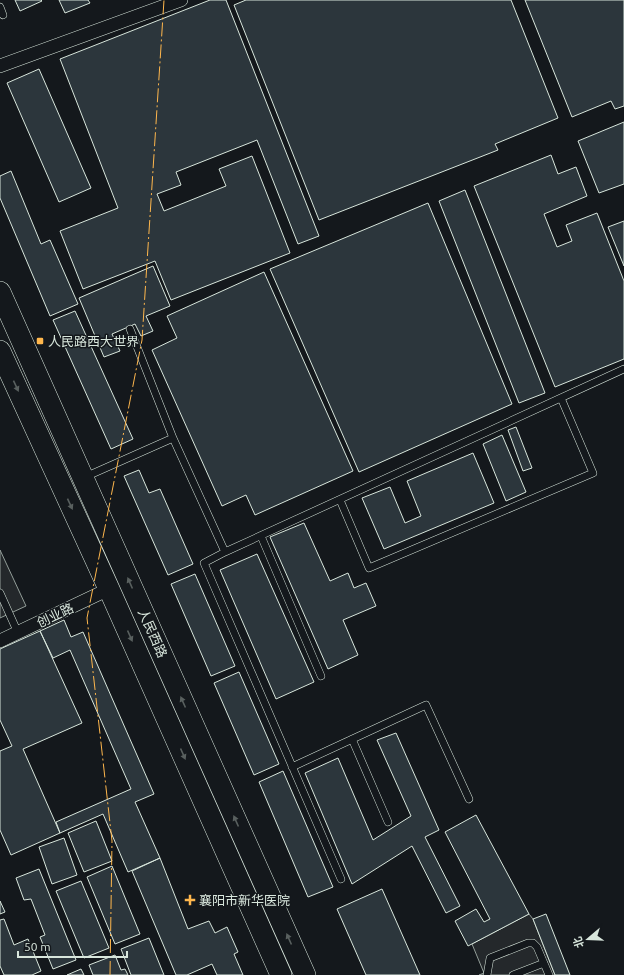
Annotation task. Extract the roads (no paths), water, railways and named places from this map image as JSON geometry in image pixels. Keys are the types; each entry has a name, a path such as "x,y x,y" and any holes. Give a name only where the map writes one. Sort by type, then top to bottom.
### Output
{"main road":[{"name":"人民西路","path":"0,292 305,975"},
{"name":"人民西路","path":"0,351 109,589 282,975"}],"street":[{"path":"0,66 181,0"},
{"name":"创业路","path":"0,641 109,589"}],"lane":[{"path":"0,7 3,15"},
{"path":"130,329 174,438 225,552"},
{"path":"341,879 204,563 624,369"},
{"path":"340,500 369,568 593,473 561,398"},
{"path":"83,478 174,438"},
{"path":"261,536 321,676"},
{"path":"0,593 18,633"},
{"path":"292,767 426,705 469,799"},
{"path":"352,739 388,822"},
{"path":"487,975 490,958 528,943 533,943 537,947 549,975"},
{"path":"513,975 544,963"}],"place":[{"name":"人民路西大世界","path":"40,341"},
{"name":"襄阳市新华医院","path":"190,900"}]}
